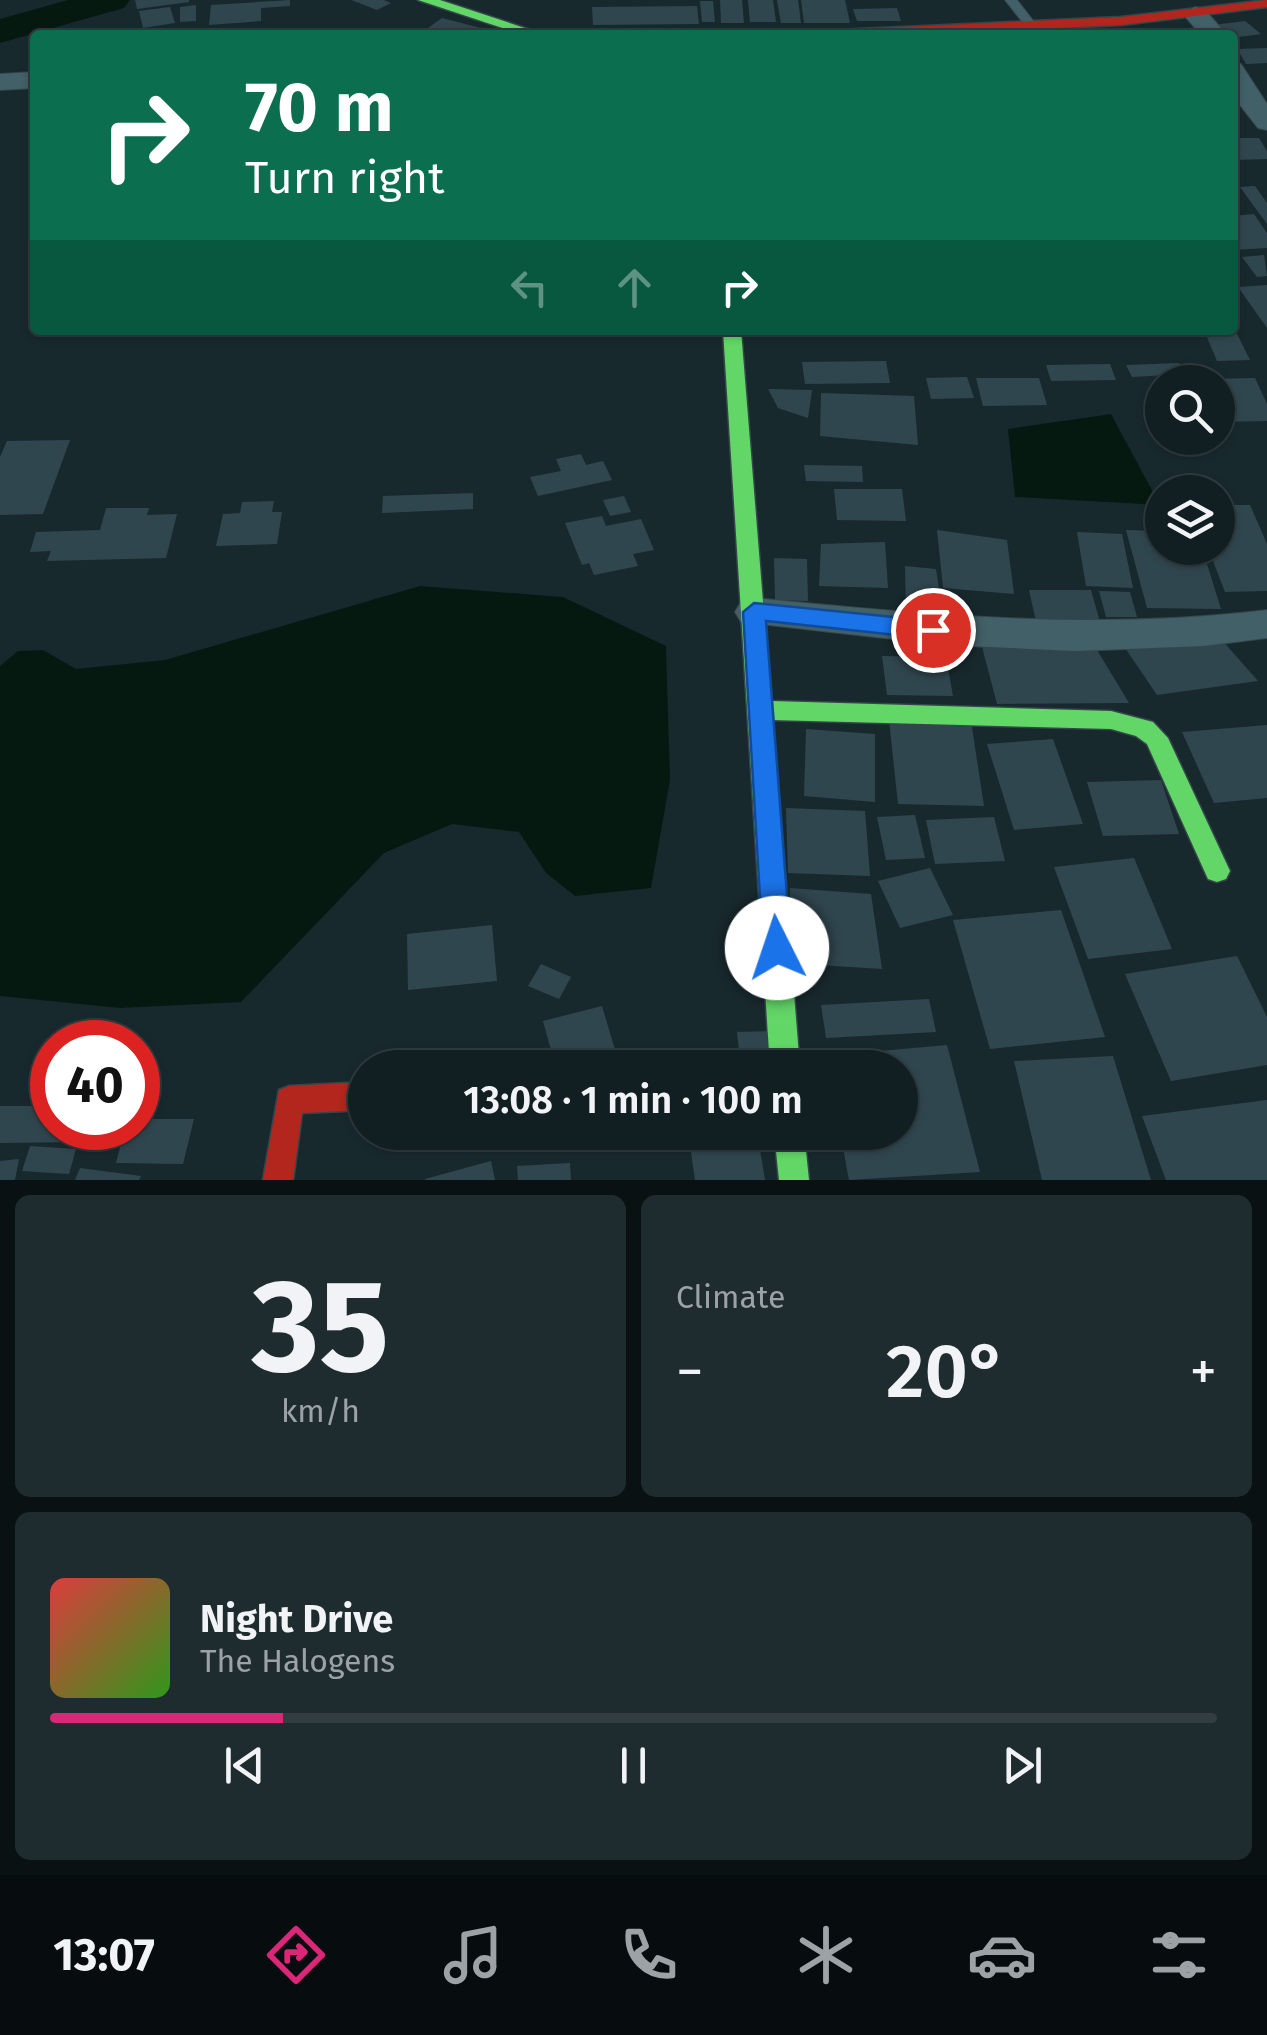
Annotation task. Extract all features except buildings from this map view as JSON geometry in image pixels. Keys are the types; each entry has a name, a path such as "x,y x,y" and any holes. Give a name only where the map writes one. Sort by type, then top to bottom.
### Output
{"street":[{"path":"425,0 512,30"},
{"path":"951,30 1195,14 1267,3"},
{"path":"1195,14 1211,30"},
{"path":"0,82 30,80"},
{"path":"1238,85 1267,122"},
{"path":"732,335 736,430 754,612 784,1050"},
{"path":"754,612 1004,638 1193,636 1267,624"},
{"path":"761,710 1112,720 1131,724 1156,738 1216,871"},
{"path":"278,1180 289,1100 348,1097"},
{"path":"791,1150 794,1180"}],"lane":[{"path":"1011,0 1032,27"}],"shaded area":[{"path":"1111,414 1145,477 1145,504 1015,497 1008,429"},
{"path":"420,586 563,597 666,646 670,780 651,888 575,896 546,873 519,832 452,824 384,853 241,1002 120,1008 0,996 0,666 18,651 43,650 76,669 165,660"}],"waterway":[{"path":"0,31 111,0"}],"traffic: fast":[{"path":"425,0 523,30"},
{"path":"732,335 784,1050"},
{"path":"761,710 1111,720 1144,729 1156,738 1217,871"},
{"path":"791,1150 794,1180"}],"traffic: jam":[{"path":"924,30 1121,21 1267,3"},
{"path":"278,1180 289,1100 348,1097"}],"route":[{"path":"777,948 754,612 933,630"}]}
